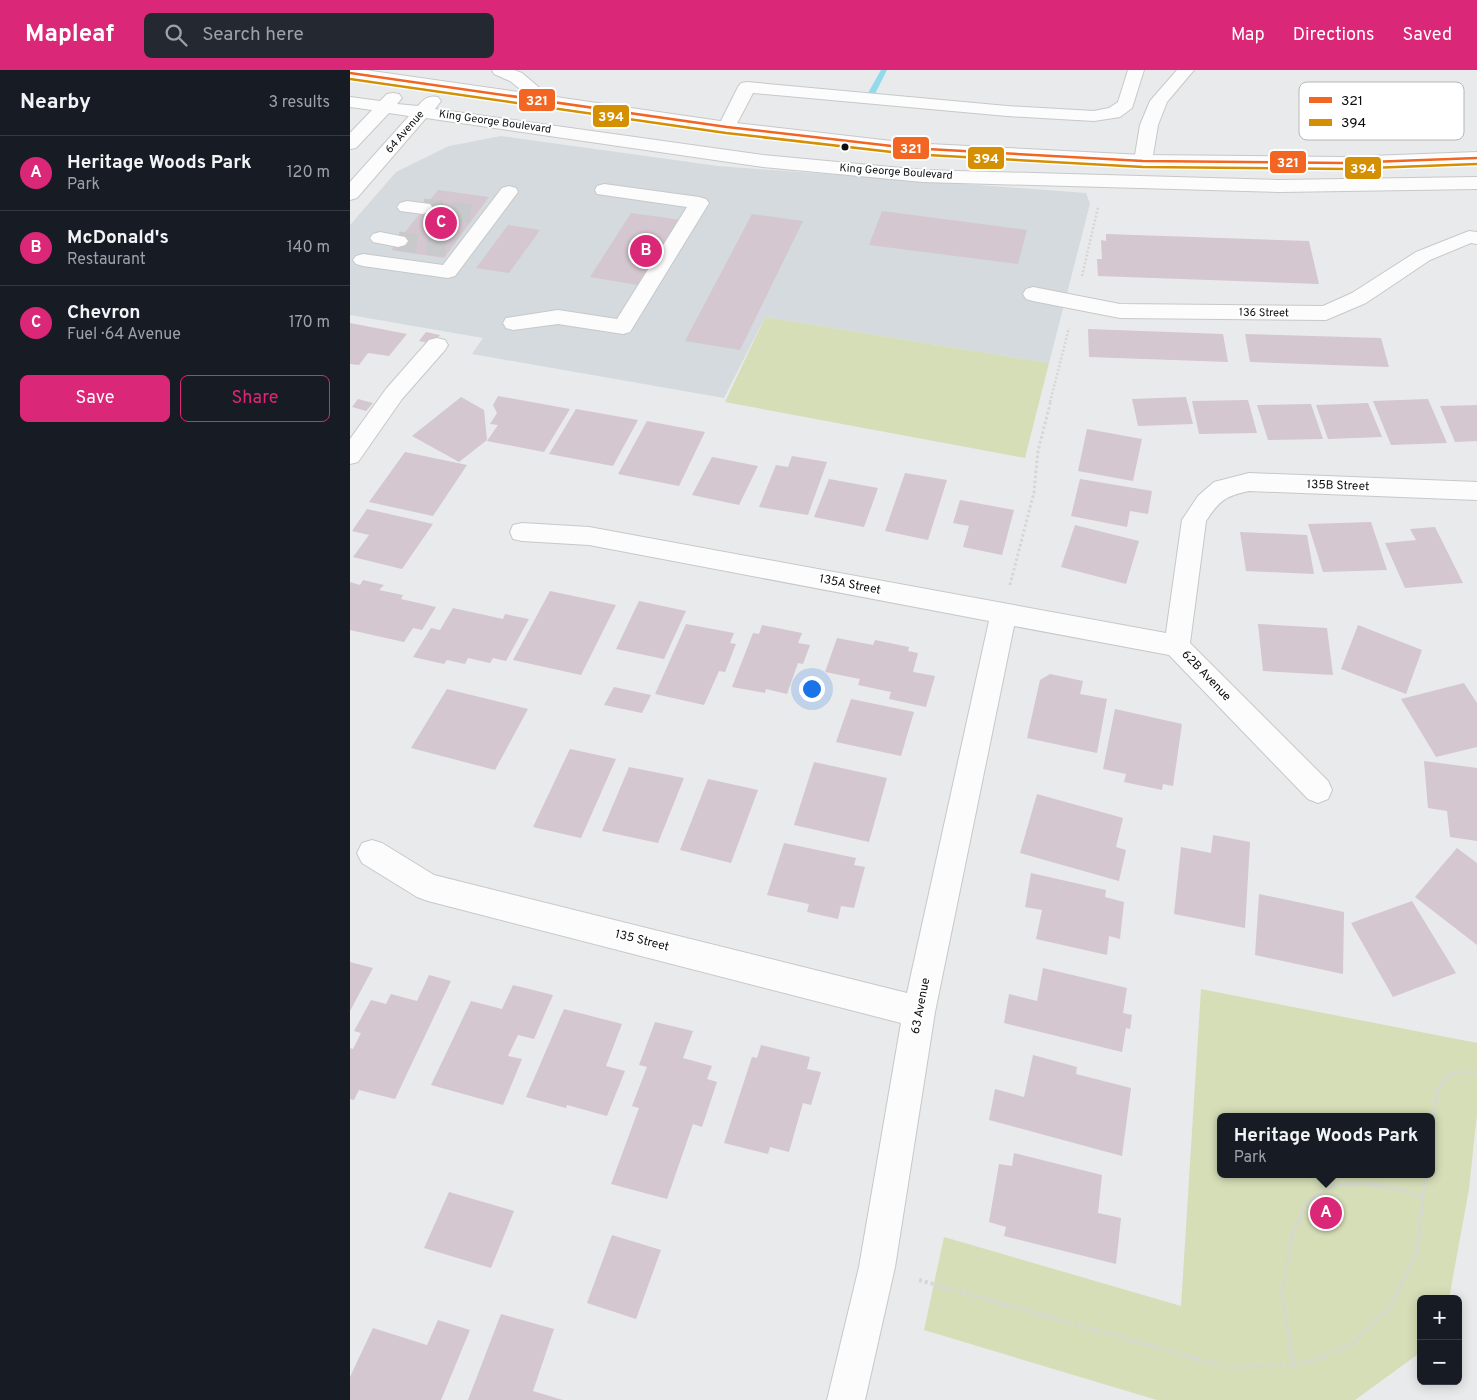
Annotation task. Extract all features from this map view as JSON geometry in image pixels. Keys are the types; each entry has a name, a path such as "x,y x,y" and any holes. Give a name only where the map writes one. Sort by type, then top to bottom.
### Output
{"main road":[{"path":"500,70 516,77 544,100"},
{"path":"727,127 747,86 1007,111 1094,116 1114,113 1126,104 1136,70"},
{"path":"1143,161 1149,125 1159,100 1186,70"},
{"name":"64 Avenue","path":"350,194 458,71"},
{"name":"King George Boulevard","path":"350,73 415,75 446,85 544,100 727,127 909,148 1143,161 1343,163 1477,158"},
{"path":"350,144 415,75"},
{"name":"King George Boulevard","path":"350,102 763,161 923,176 1279,186 1477,183"},
{"path":"513,323 558,317 622,327 699,203 604,190"},
{"path":"363,260 448,272 458,249 483,215 508,192"},
{"name":"136 Street","path":"1033,294 1120,311 1326,313 1359,298 1423,256 1469,237 1477,238"},
{"path":"350,456 394,394 437,345"},
{"name":"135B Street","path":"1206,502 1222,488 1249,482 1477,491"},
{"name":"62B Avenue","path":"1206,502 1194,520 1177,646 1318,790"},
{"name":"135A Street","path":"522,532 589,536 1006,603 1177,646"},
{"name":"63 Avenue","path":"846,1400 876,1267 919,1012 1006,603"},
{"name":"135 Street","path":"372,853 428,887 919,1012"}],"path":[{"path":"1006,603 1034,492 1038,451 1076,302 1100,201 1102,182"},
{"path":"1434,1113 1438,1090 1450,1073 1477,1071"},
{"path":"919,1280 1226,1367 1293,1365 1313,1361 1353,1343 1392,1304 1418,1251 1426,1178"},
{"path":"1293,1365 1282,1293 1293,1232 1309,1200 1335,1185 1368,1184 1401,1190 1423,1198"}],"shaded area":[{"path":"501,136 718,166 1086,193 1090,204 1049,363 765,317 724,398 472,354 483,338 350,315 350,225 396,172 449,146"}],"green space":[{"path":"765,317 1049,363 1025,458 725,402"},
{"path":"1201,989 1477,1043 1477,1114 1469,1189 1450,1295 1417,1295 1417,1355 1355,1400 1157,1400 924,1330 944,1237 1181,1306"}],"building":[{"path":"438,190 489,197 444,258 391,250"},
{"path":"882,211 1027,230 1018,264 869,245"},
{"path":"631,213 682,220 643,286 590,277"},
{"path":"752,214 803,221 740,350 685,341"},
{"path":"508,225 540,230 509,273 476,268"},
{"path":"1106,234 1309,241 1319,284 1098,276 1097,259 1102,259 1101,240 1106,241"},
{"path":"350,323 407,334 389,356 368,353 359,365 350,364"},
{"path":"1088,329 1223,334 1228,362 1089,357"},
{"path":"426,332 440,335 433,344 419,341"},
{"path":"1245,334 1381,338 1389,367 1250,362"},
{"path":"498,396 570,409 544,452 487,441 498,425 490,424 497,413 493,405"},
{"path":"461,397 484,410 487,440 459,462 412,436"},
{"path":"1186,397 1193,424 1138,426 1132,399"},
{"path":"358,399 373,403 366,411 352,407"},
{"path":"1428,399 1447,443 1391,445 1373,401"},
{"path":"1248,400 1257,433 1199,434 1192,401"},
{"path":"1368,403 1382,437 1328,439 1316,405"},
{"path":"1311,404 1323,439 1268,440 1257,405"},
{"path":"1477,405 1477,441 1455,442 1440,406"},
{"path":"576,409 638,420 613,466 549,454"},
{"path":"647,421 705,432 679,486 618,474"},
{"path":"1087,429 1142,439 1133,481 1078,471"},
{"path":"405,452 467,465 433,516 369,502"},
{"path":"792,456 827,462 808,515 759,507 776,465 788,467"},
{"path":"712,457 758,466 739,505 692,495"},
{"path":"905,473 947,480 928,540 885,531"},
{"path":"829,479 878,488 864,527 814,517"},
{"path":"1080,479 1152,491 1148,514 1130,511 1127,527 1071,516"},
{"path":"960,500 1014,510 1002,555 963,547 969,526 953,523"},
{"path":"367,509 433,524 402,569 353,557 369,535 352,531"},
{"path":"1371,522 1387,570 1323,572 1308,524"},
{"path":"1075,525 1139,541 1126,584 1061,567"},
{"path":"1435,527 1463,583 1405,588 1385,543 1416,540 1410,529"},
{"path":"1240,532 1307,535 1314,574 1246,571"},
{"path":"363,580 384,585 379,590 403,595 401,599 436,607 422,630 413,628 404,642 350,630 350,582 360,585"},
{"path":"550,591 616,605 581,675 513,660"},
{"path":"639,601 686,611 664,659 616,649"},
{"path":"453,608 503,619 505,614 529,619 506,661 493,658 490,663 468,658 465,664 447,660 444,664 413,657 431,628 440,630"},
{"path":"686,624 734,633 730,643 736,644 725,672 719,671 704,705 655,694"},
{"path":"1258,624 1327,628 1333,675 1263,671"},
{"path":"762,625 802,633 798,643 810,645 803,664 798,663 787,694 766,689 765,693 732,687 753,633 759,634"},
{"path":"1358,625 1422,650 1406,694 1341,669"},
{"path":"837,638 873,645 875,640 909,647 908,651 918,653 913,672 935,676 926,707 889,699 891,692 858,685 860,679 825,672"},
{"path":"1050,674 1083,681 1080,694 1107,699 1097,753 1027,738 1040,680"},
{"path":"1464,683 1477,703 1477,747 1436,757 1401,699"},
{"path":"614,687 651,695 642,713 604,705"},
{"path":"447,689 528,709 495,770 411,748"},
{"path":"851,699 914,712 901,756 836,742"},
{"path":"1115,709 1182,724 1173,786 1163,784 1162,790 1124,782 1126,774 1103,769"},
{"path":"570,749 616,759 581,838 533,827"},
{"path":"1424,761 1477,768 1477,841 1450,837 1447,811 1428,808"},
{"path":"814,762 887,778 869,842 794,825"},
{"path":"629,767 684,778 658,843 602,831"},
{"path":"708,779 758,790 731,863 680,850"},
{"path":"1037,794 1123,818 1116,847 1126,850 1119,881 1020,853"},
{"path":"1213,835 1250,842 1245,928 1174,914 1181,847 1211,853"},
{"path":"784,843 856,858 854,865 865,867 854,908 841,906 838,919 807,912 809,904 767,895"},
{"path":"1457,848 1477,863 1477,945 1415,897"},
{"path":"1031,873 1106,890 1105,897 1124,902 1120,939 1109,936 1107,955 1036,939 1042,910 1025,907"},
{"path":"1259,894 1344,912 1343,974 1255,955"},
{"path":"1412,901 1456,973 1393,997 1351,923"},
{"path":"350,962 373,968 350,1011"},
{"path":"1043,968 1127,988 1123,1013 1132,1015 1130,1029 1126,1028 1122,1052 1004,1023 1009,994 1037,1001"},
{"path":"429,975 451,981 395,1099 359,1090 354,1100 350,1099 350,1048 353,1049 361,1033 354,1031 371,1000 386,1004 391,994 417,1001"},
{"path":"513,985 553,995 534,1039 518,1035 508,1056 522,1059 503,1105 431,1085 471,1001 502,1009"},
{"path":"564,1009 622,1024 606,1066 625,1071 607,1116 567,1105 566,1108 526,1097"},
{"path":"655,1022 693,1031 683,1058 712,1066 707,1079 717,1082 702,1127 693,1124 667,1199 611,1184 639,1108 632,1106 647,1067 639,1065"},
{"path":"761,1045 810,1057 807,1069 821,1072 811,1105 803,1103 789,1152 770,1147 768,1154 724,1143 752,1057 757,1058"},
{"path":"1033,1055 1077,1067 1076,1074 1131,1088 1122,1156 989,1120 995,1089 1024,1097"},
{"path":"1014,1153 1102,1175 1098,1213 1121,1218 1116,1264 1004,1236 1006,1227 989,1222 999,1164 1012,1166"},
{"path":"449,1192 514,1211 491,1268 424,1248"},
{"path":"612,1235 661,1250 636,1319 587,1303"},
{"path":"501,1314 554,1329 533,1391 563,1400 468,1400"},
{"path":"438,1320 470,1330 441,1400 350,1400 350,1377 373,1328 427,1345"}],"waterway":[{"path":"868,100 884,70"}],"tunnel":[{"path":"423,208 476,214"},
{"path":"398,241 451,248"}],"transit line":[{"name":"321","path":"350,73 727,127 909,148 1143,161 1343,163 1477,158"},
{"name":"394","path":"350,79 726,133 909,154 1143,167 1343,169 1477,164"}],"place":[{"name":"Chevron","path":"441,223"},
{"name":"McDonald's","path":"646,251"},
{"name":"Heritage Woods Park","path":"1326,1213"}]}
